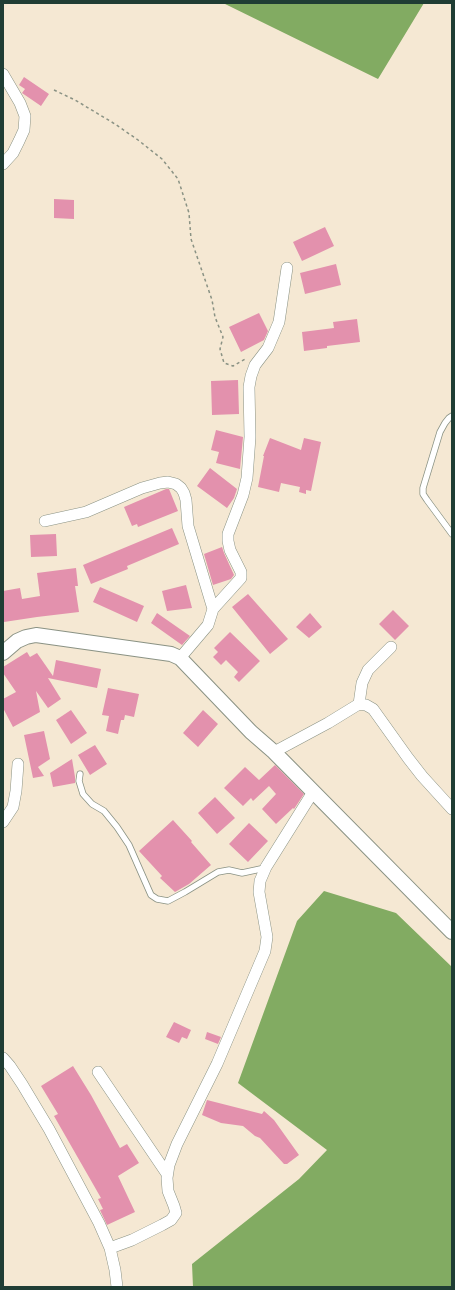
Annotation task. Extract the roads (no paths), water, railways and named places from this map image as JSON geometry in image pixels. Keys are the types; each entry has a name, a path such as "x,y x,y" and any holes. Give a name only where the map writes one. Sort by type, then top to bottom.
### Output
{"street":[{"path":"3,74 20,103 25,116 24,130 19,141 13,153 3,164"},
{"path":"180,658 208,625 213,609 241,578 241,572 230,550 228,534 243,495 247,478 250,437 249,387 255,365 268,348 279,322 288,268"},
{"path":"45,521 86,512 142,488 168,482 176,484 184,493 188,526 213,609"},
{"path":"3,653 17,641 36,635 171,654 180,658 251,732 274,752 452,932"},
{"path":"358,704 362,683 368,670 391,647"},
{"path":"274,752 328,723 358,704 366,705 373,709 408,758 452,808"},
{"path":"3,822 13,808 18,764"},
{"path":"110,1248 132,1240 171,1220 176,1213 168,1191 167,1178 169,1165 177,1144 217,1064 265,951 267,937 259,892 260,881 266,868 313,792"},
{"path":"3,1058 22,1084 49,1129 99,1223 110,1248 117,1287"},
{"path":"98,1072 168,1174"}],"lane":[{"path":"452,416 445,423 440,432 422,488 423,494 452,534"},
{"path":"80,774 79,782 83,794 92,804 104,811 117,827 129,845 151,895 157,899 168,901 218,872 229,870 242,873 266,868"}]}
